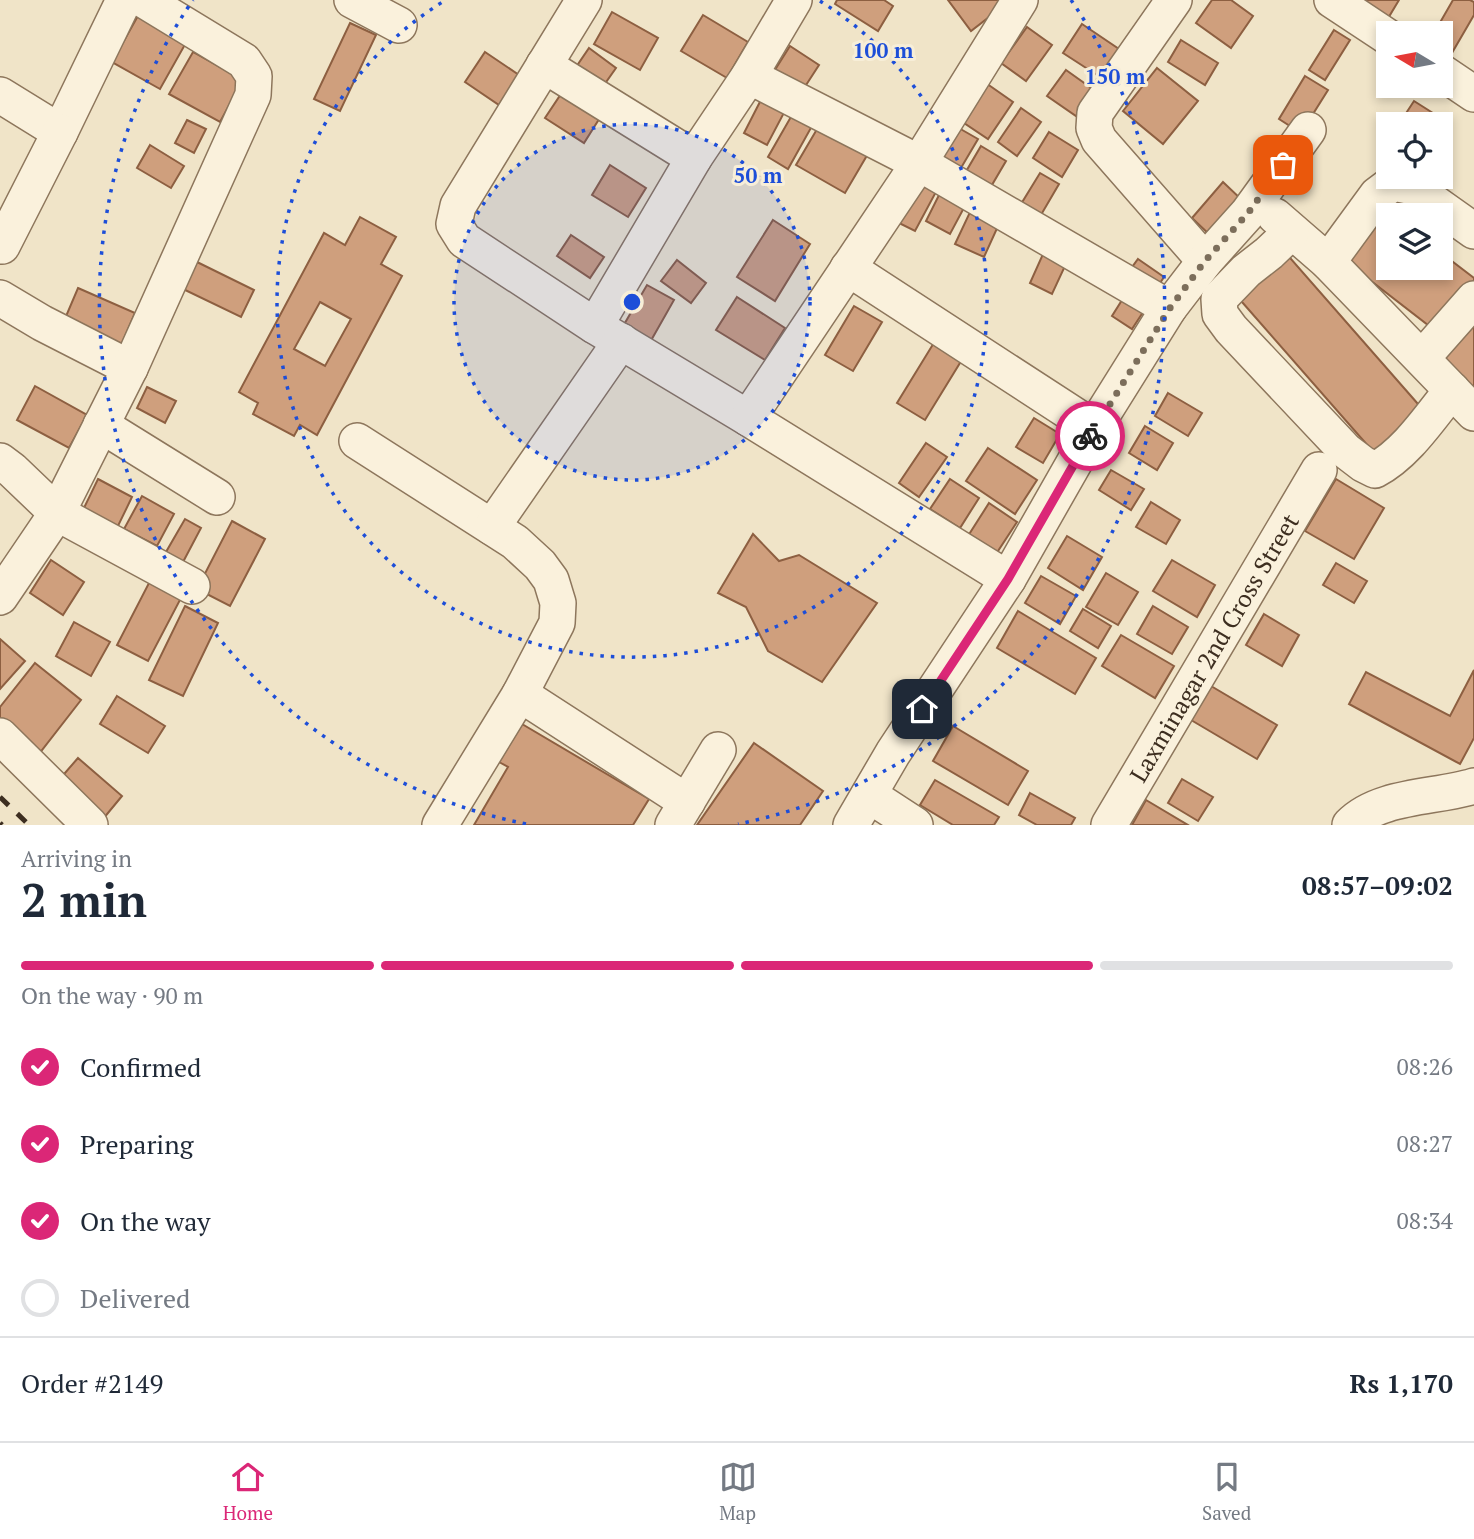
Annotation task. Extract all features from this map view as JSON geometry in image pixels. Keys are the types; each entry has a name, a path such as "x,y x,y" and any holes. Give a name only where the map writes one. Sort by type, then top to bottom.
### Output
{"street":[{"path":"2,246 124,0"},
{"path":"0,597 57,513 130,368 253,95 254,76 244,61 144,0"},
{"path":"352,0 399,25"},
{"path":"584,0 458,206 454,224 464,240 608,334 1008,579"},
{"path":"492,527 608,334 694,158 749,76 793,0"},
{"path":"748,418 919,163 1020,0"},
{"path":"1174,0 1095,113 1094,128 1189,282"},
{"path":"1332,0 1376,29"},
{"path":"544,65 694,158"},
{"path":"749,76 919,163 1189,282"},
{"path":"1453,80 1474,94"},
{"path":"0,95 60,132"},
{"path":"1265,229 1328,262 1463,401 1388,463 1375,470 1346,451 1220,314 1219,299 1246,271 1308,130"},
{"path":"1328,262 1377,195 1393,183 1412,187 1474,231"},
{"path":"851,825 893,753 1008,579 1094,428 1189,282 1265,229"},
{"path":"848,268 1094,428"},
{"path":"0,299 130,368"},
{"path":"1422,358 1474,299"},
{"path":"101,425 217,497"},
{"path":"358,441 515,541 551,580 558,603 557,623 520,694 440,825"},
{"path":"0,461 57,513 192,586"},
{"name":"Laxminagar 2nd Cross Street","path":"1109,825 1319,470"},
{"path":"520,694 680,813 718,750"},
{"path":"0,736 90,825"},
{"path":"1350,825 1365,812 1384,806 1474,786"},
{"path":"869,795 915,825"}],"building":[{"path":"837,0 884,0 893,6 878,31 835,4"},
{"path":"948,0 1011,0 971,31"},
{"path":"1212,0 1231,0 1253,16 1231,48 1196,23"},
{"path":"1366,0 1399,0 1387,20 1363,5"},
{"path":"1453,0 1474,2 1474,15 1453,51 1453,21 1441,21"},
{"path":"612,12 658,38 640,70 594,44"},
{"path":"139,14 187,41 160,89 112,62"},
{"path":"703,15 748,42 727,78 681,51"},
{"path":"350,23 376,35 340,111 314,99"},
{"path":"1082,24 1119,49 1100,77 1063,53"},
{"path":"1027,27 1052,45 1026,81 1001,63"},
{"path":"1334,30 1350,40 1325,80 1309,70"},
{"path":"1181,40 1218,63 1205,85 1168,62"},
{"path":"790,46 819,65 797,99 768,81"},
{"path":"589,48 616,68 599,92 572,73"},
{"path":"193,52 243,80 220,122 169,94"},
{"path":"485,52 519,75 499,105 465,82"},
{"path":"1157,68 1198,101 1163,144 1123,111"},
{"path":"1066,70 1094,90 1076,116 1047,96"},
{"path":"1305,76 1328,90 1301,133 1279,119"},
{"path":"983,81 1013,102 988,139 958,119"},
{"path":"563,91 601,116 584,143 545,118"},
{"path":"764,94 787,107 767,145 744,133"},
{"path":"1414,101 1431,112 1407,112"},
{"path":"1021,108 1041,122 1017,156 998,142"},
{"path":"792,115 812,126 788,169 768,157"},
{"path":"187,120 206,129 194,153 175,143"},
{"path":"820,124 869,152 845,193 796,165"},
{"path":"957,127 978,139 958,173 937,161"},
{"path":"1049,132 1078,150 1062,177 1033,158"},
{"path":"150,145 184,166 171,188 137,168"},
{"path":"981,146 1006,161 986,195 961,180"},
{"path":"610,165 646,188 628,217 592,195"},
{"path":"1040,173 1059,184 1038,220 1018,209"},
{"path":"917,179 937,190 915,231 895,221"},
{"path":"1223,182 1243,201 1212,237 1192,218"},
{"path":"941,191 966,204 950,234 926,221"},
{"path":"971,210 999,224 984,257 955,244"},
{"path":"360,217 396,237 381,264 402,276 317,435 300,425 294,436 253,414 258,403 239,392 324,233 345,245","holes":["320,302 351,319 325,366 294,349"]},
{"path":"1376,218 1376,280 1453,280 1453,262 1474,278 1474,284 1437,332 1344,260"},
{"path":"773,220 810,244 775,301 737,277"},
{"path":"571,235 604,257 590,278 557,256"},
{"path":"1048,243 1071,253 1052,294 1030,283"},
{"path":"1284,251 1425,412 1376,455 1235,294"},
{"path":"1138,259 1164,277 1154,292 1127,274"},
{"path":"677,260 706,283 691,303 661,281"},
{"path":"197,262 254,290 241,317 183,289"},
{"path":"647,285 674,300 649,344 622,328"},
{"path":"78,288 135,313 118,353 61,328"},
{"path":"1129,289 1149,303 1132,329 1112,316"},
{"path":"737,297 785,328 765,360 716,330"},
{"path":"854,306 882,322 853,371 825,355"},
{"path":"1474,317 1474,393 1438,366"},
{"path":"935,341 963,358 925,420 897,403"},
{"path":"35,386 87,415 69,448 17,420"},
{"path":"147,387 176,401 165,423 137,408"},
{"path":"1168,393 1202,413 1188,436 1155,416"},
{"path":"1034,418 1060,434 1043,463 1016,447"},
{"path":"1145,426 1173,443 1157,470 1129,453"},
{"path":"926,443 947,457 919,497 899,483"},
{"path":"988,448 1037,480 1015,514 966,481"},
{"path":"1111,470 1144,489 1131,510 1099,490"},
{"path":"98,479 132,497 117,528 83,510"},
{"path":"950,479 979,498 960,528 930,509"},
{"path":"1336,479 1384,508 1354,559 1305,531"},
{"path":"142,496 174,514 157,546 124,529"},
{"path":"1151,502 1180,520 1166,544 1136,527"},
{"path":"989,503 1017,522 996,554 968,536"},
{"path":"185,519 201,528 183,562 166,552"},
{"path":"232,521 265,539 230,606 197,589"},
{"path":"753,534 779,561 799,555 877,603 822,682 768,651 746,607 718,593"},
{"path":"1067,536 1102,557 1083,590 1048,568"},
{"path":"51,560 84,582 63,615 30,593"},
{"path":"1172,560 1215,585 1197,617 1153,591"},
{"path":"1336,563 1367,581 1354,603 1323,585"},
{"path":"1106,573 1138,592 1118,625 1086,607"},
{"path":"1041,576 1076,596 1060,624 1025,603"},
{"path":"150,581 181,598 148,661 117,645"},
{"path":"185,606 218,623 183,696 149,680"},
{"path":"1153,606 1188,627 1172,654 1137,634"},
{"path":"1083,609 1111,626 1098,648 1070,631"},
{"path":"1018,611 1096,658 1075,694 997,648"},
{"path":"1264,614 1299,635 1282,666 1246,645"},
{"path":"74,622 110,642 91,676 56,656"},
{"path":"1121,635 1174,666 1155,698 1102,666"},
{"path":"0,639 25,661 0,689"},
{"path":"35,663 81,700 35,759 0,732 0,707"},
{"path":"1474,670 1474,738 1460,764 1349,704 1366,672 1450,716"},
{"path":"1211,686 1277,725 1257,759 1191,720"},
{"path":"117,696 165,726 148,753 100,724"},
{"path":"522,724 649,799 633,825 474,825 508,767 499,762"},
{"path":"953,726 1028,771 1008,805 933,761"},
{"path":"754,743 823,791 800,825 697,825"},
{"path":"78,758 122,796 103,819 58,781"},
{"path":"1182,779 1213,797 1198,821 1168,803"},
{"path":"935,780 999,817 994,825 953,825 920,805"},
{"path":"1030,793 1075,818 1071,825 1037,825 1019,815"},
{"path":"1146,800 1188,825 1132,825"}],"railway":[{"path":"0,797 29,825"}],"way so far":[{"path":"1090,436 1170,308 1205,261 1248,213 1283,165"}],"route":[{"path":"922,709 1008,579 1090,436"}]}
